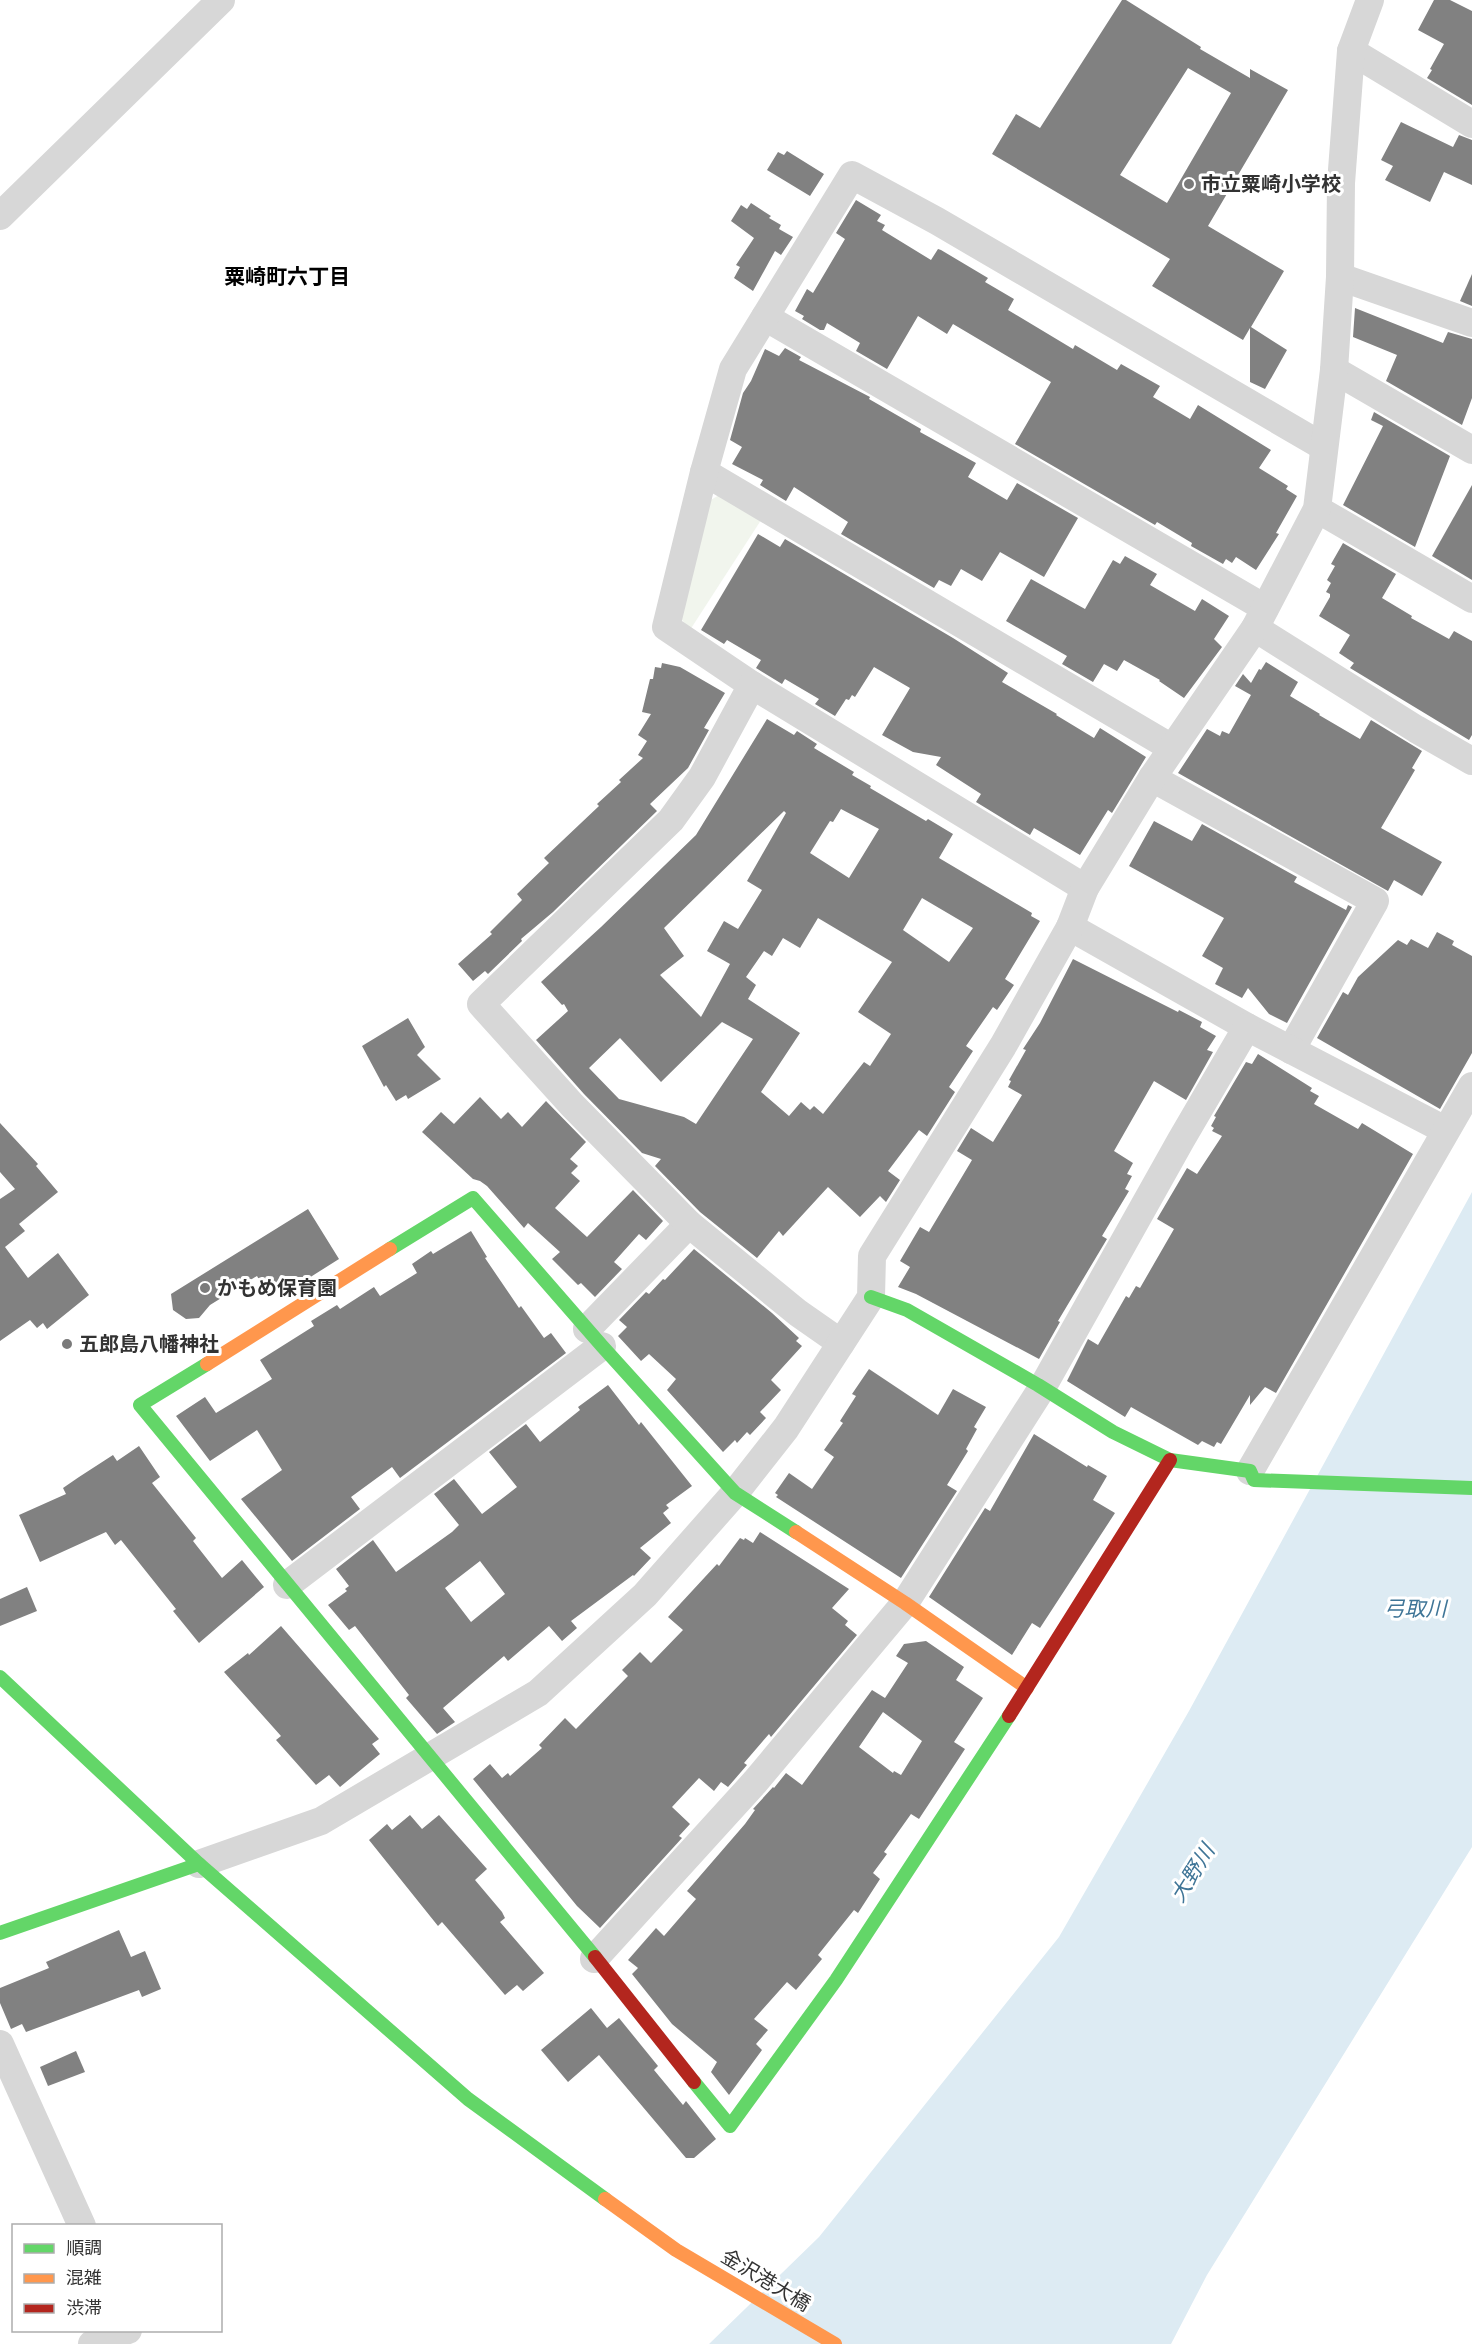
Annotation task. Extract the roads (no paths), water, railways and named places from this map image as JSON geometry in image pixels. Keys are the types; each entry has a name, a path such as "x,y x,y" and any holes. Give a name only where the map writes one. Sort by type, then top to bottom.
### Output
{"street":[{"path":"0,216 221,0"},
{"path":"0,1933 321,1821 538,1693 645,1595 735,1493 786,1428 871,1297 872,1256 1004,1046 1070,927 1085,888 1152,778 1260,618 1317,508 1334,370 1340,277 1341,183 1351,51 1370,0"},
{"path":"1351,51 1472,124"},
{"path":"1085,888 752,685 666,627 704,472 733,369 852,175 937,221 1324,447"},
{"path":"1340,277 1472,323"},
{"path":"765,317 1260,618 1416,729 1472,761"},
{"path":"1334,370 1472,450"},
{"path":"704,472 1172,748"},
{"path":"1317,508 1472,599"},
{"path":"752,685 702,777 672,820 481,1004 572,1105 689,1224 798,1313 841,1343"},
{"path":"1152,778 1375,901 1291,1050"},
{"path":"1070,927 1247,1027 1445,1131"},
{"path":"594,1959 755,1782 905,1603 1042,1388 1247,1027"},
{"path":"1252,1475 1472,1086"},
{"path":"1027,1688 905,1603 735,1493 594,1338 473,1198 140,1406 524,1869 729,2126 836,1980 1027,1688 1170,1460"},
{"path":"287,1586 594,1338 689,1224"},
{"path":"871,1297 907,1310 1113,1432 1170,1460 1252,1475 1472,1488"},
{"name":"金沢港大橋","path":"0,1677 199,1864 468,2099 676,2250 835,2344"},
{"path":"0,2044 81,2224"},
{"path":"92,2344 125,2332"}],"water":[{"path":"1472,1192 1472,1847 1207,2275 1171,2344 709,2344 819,2237 1059,1937 1189,1711"}],"place":[{"name":"市立粟崎小学校","path":"1189,184"},
{"name":"かもめ保育園","path":"205,1288"},
{"name":"五郎島八幡神社","path":"67,1344"}],"district":[{"name":"粟崎町六丁目","path":"287,276"}],"water label":[{"name":"弓取川","path":"1415,1608"},
{"name":"大野川","path":"1192,1873"}]}
